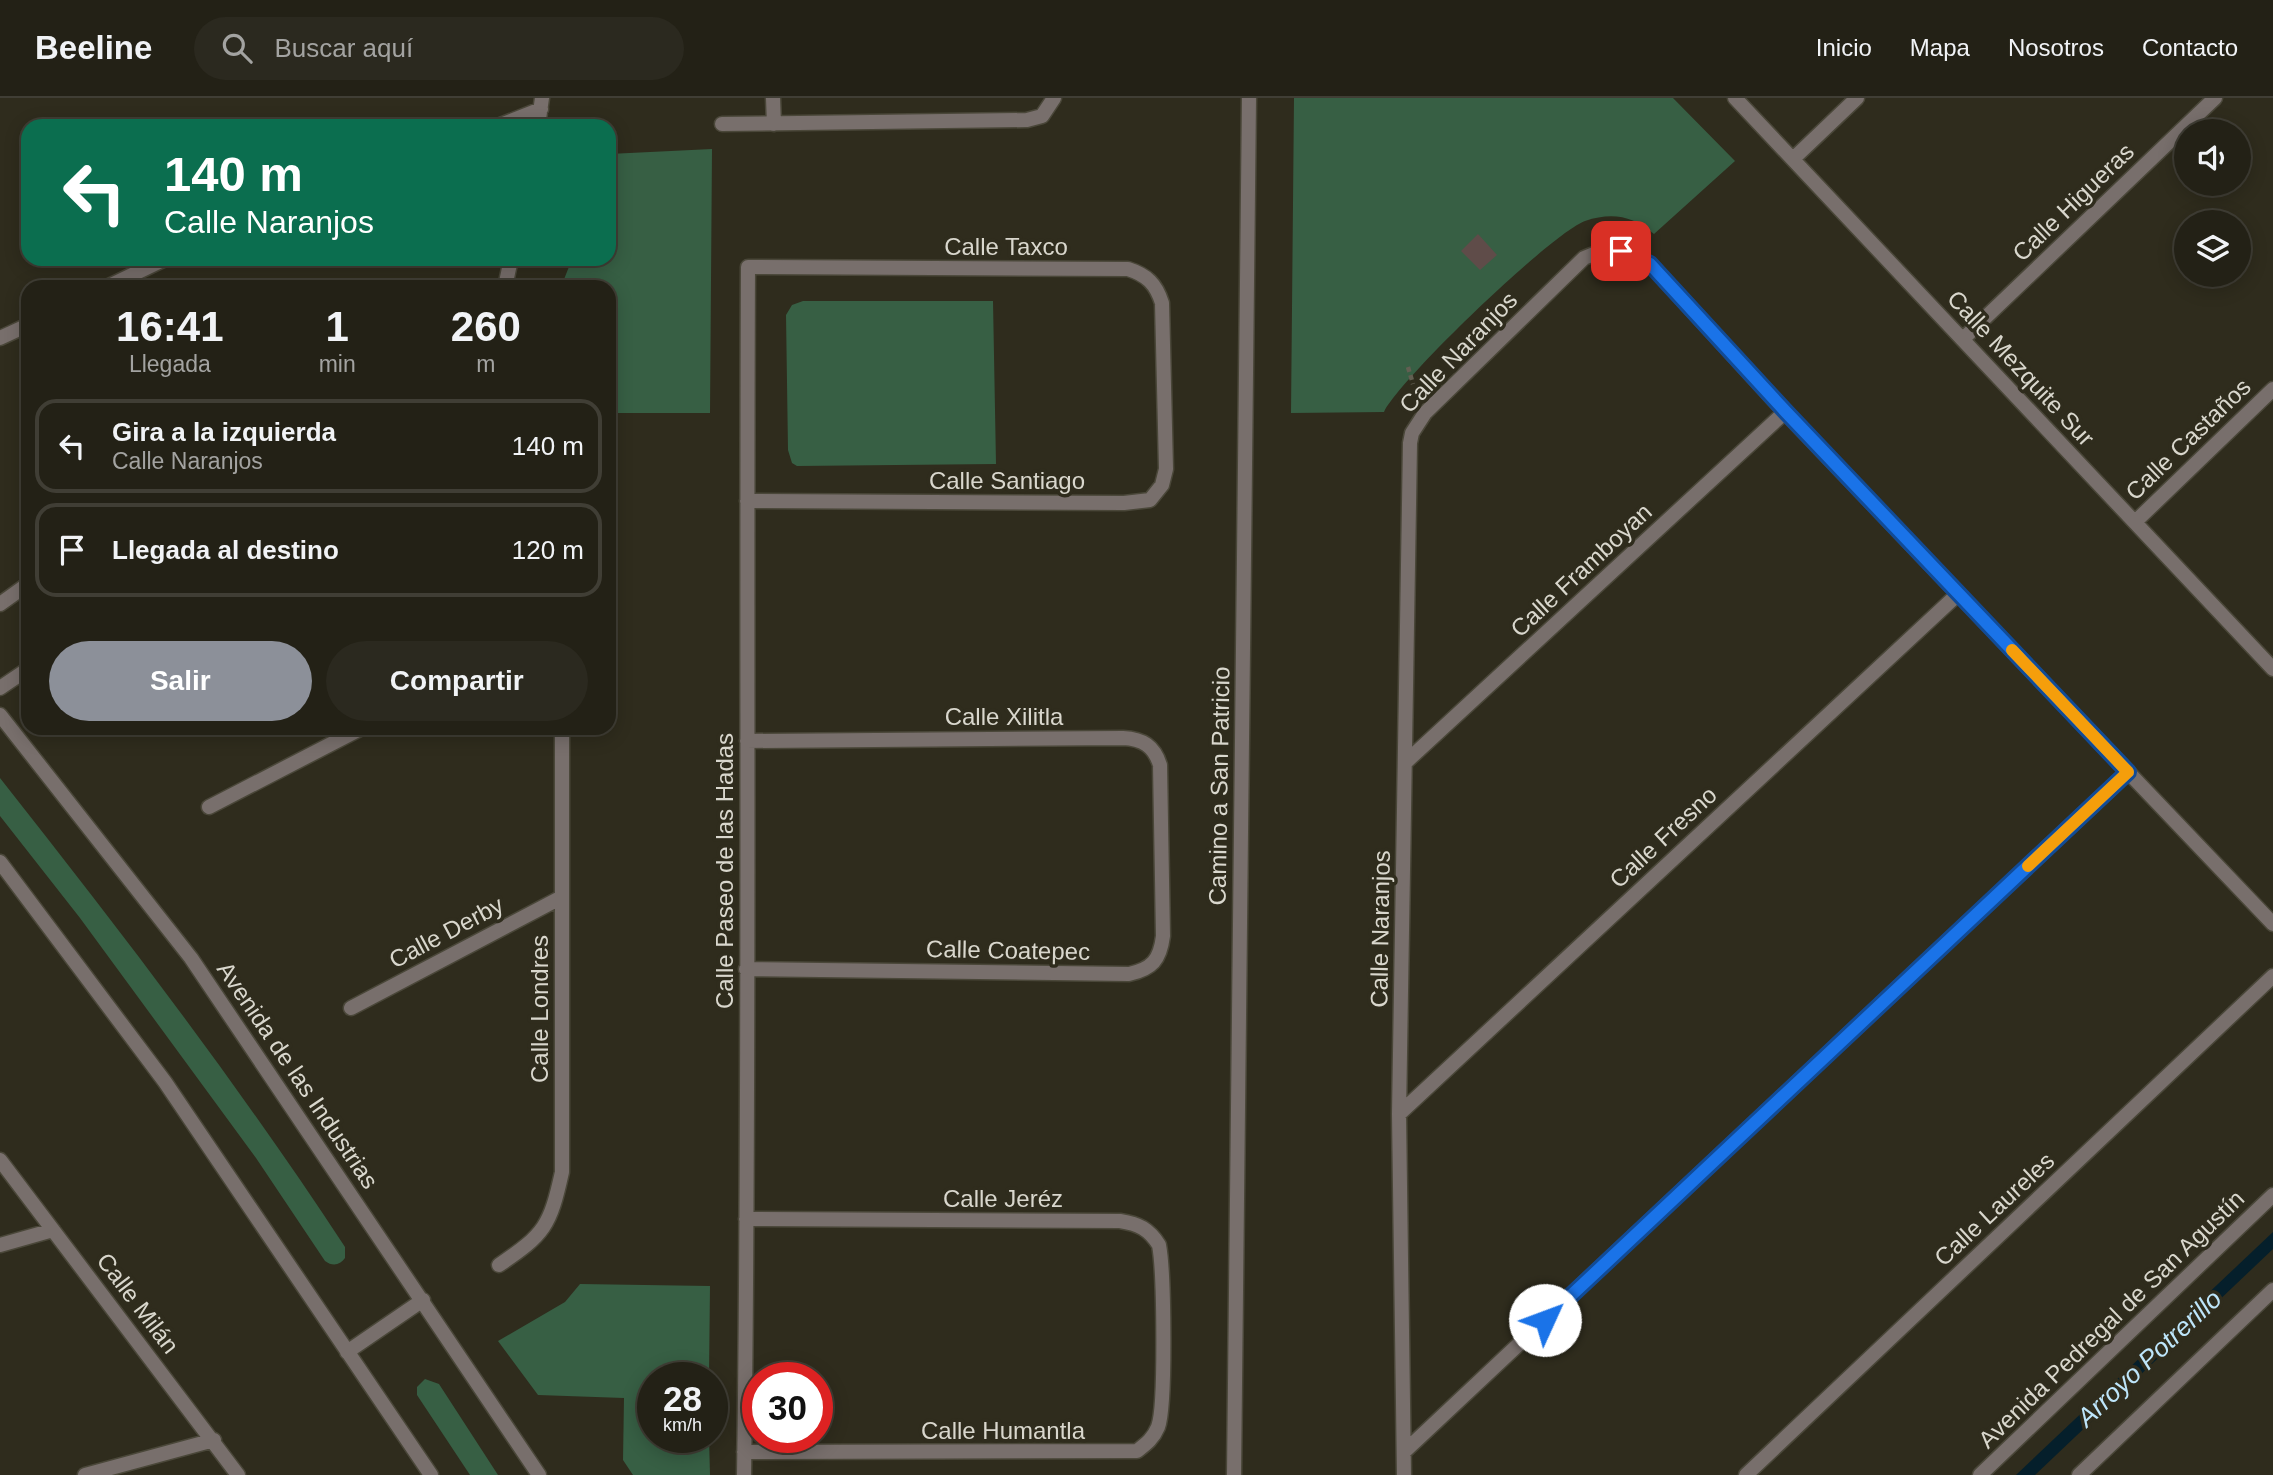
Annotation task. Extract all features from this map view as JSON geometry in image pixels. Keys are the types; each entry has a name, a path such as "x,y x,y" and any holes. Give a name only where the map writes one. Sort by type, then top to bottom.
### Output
{"street":[{"path":"773,98 774,124"},
{"path":"722,124 1027,120 1042,116 1054,98"},
{"name":"Camino a San Patricio","path":"1234,1475 1250,98"},
{"name":"Calle Mezquite Sur","path":"1735,98 2273,669"},
{"path":"1793,159 1857,98"},
{"name":"Calle Higueras","path":"1963,339 2215,98"},
{"path":"511,119 542,103"},
{"name":"Calle Naranjos","path":"1404,1475 1399,1114 1407,761 1409,454 1412,432 1425,413 1584,258 1609,250 1641,258 2273,924"},
{"path":"122,280 150,266"},
{"name":"Calle Taxco","path":"748,267 1128,269 1150,280 1162,303 1164,388"},
{"name":"Calle Paseo de las Hadas","path":"745,1362 748,267"},
{"path":"0,338 21,328"},
{"name":"Calle Santiago","path":"747,501 1124,503 1150,500 1162,485 1166,469 1164,388"},
{"name":"Calle Castaños","path":"2135,522 2273,389"},
{"name":"Calle Framboyan","path":"1407,761 1786,412"},
{"path":"0,604 21,589"},
{"name":"Calle Fresno","path":"1399,1114 1958,594"},
{"path":"0,688 21,674"},
{"name":"Avenida de las Industrias","path":"0,715 191,958 539,1475"},
{"path":"209,807 348,735"},
{"name":"Calle Londres","path":"499,1265 533,1243 553,1212 562,1172 562,735"},
{"name":"Calle Xilitla","path":"747,741 1134,738 1156,751 1160,765 1162,853"},
{"path":"1404,1452 2128,772"},
{"name":"Calle Coatepec","path":"746,969 1118,974 1142,972 1153,966 1161,953 1162,853"},
{"path":"0,862 165,1082 431,1475"},
{"name":"Calle Derby","path":"351,1008 562,897"},
{"name":"Calle Laureles","path":"1746,1475 2273,976"},
{"name":"Calle Milán","path":"0,1160 238,1475"},
{"name":"Avenida Pedregal de San Agustín","path":"1980,1475 2273,1195"},
{"name":"Calle Jeréz","path":"746,1219 1121,1221 1138,1224 1152,1233 1159,1245 1162,1337"},
{"path":"0,1245 53,1230"},
{"path":"2078,1475 2273,1290"},
{"path":"347,1352 423,1300"},
{"name":"Calle Humantla","path":"833,1452 1137,1451 1150,1441 1159,1425 1162,1337"},
{"path":"85,1475 214,1440"},
{"name":"Calle Paseo de las Hadas","path":"744,1453 744,1475"}],"path":[{"path":"1408,367 1413,384"}],"green space":[{"path":"1294,98 1673,98 1735,161 1654,234 1638,223 1613,216 1585,221 1568,231 1511,278 1446,340 1384,412 1291,413"},
{"path":"712,149 710,413 616,413 616,280 564,280 569,266 616,266 616,154"},
{"path":"803,301 993,301 996,464 797,466 792,463 788,450 786,315 792,305"},
{"path":"0,778 134,950 263,1126 345,1247 345,1258 341,1262 334,1265 325,1261 256,1158 80,918 0,816"},
{"path":"580,1284 710,1286 709,1362 637,1362 637,1453 709,1453 710,1475 633,1475 623,1460 624,1398 538,1395 498,1341 565,1302"},
{"path":"425,1379 439,1384 498,1475 470,1475 417,1395 417,1387"}],"water":[{"name":"Arroyo Potrerillo","path":"2273,1232 2273,1249 2035,1475 2016,1475"}],"building":[{"path":"1478,234 1497,255 1480,270 1461,251"}],"slow traffic":[{"path":"2012,650 2128,772 2028,866"}],"route":[{"path":"1545,1320 2128,772 1786,412 1650,264 1621,251"}]}
